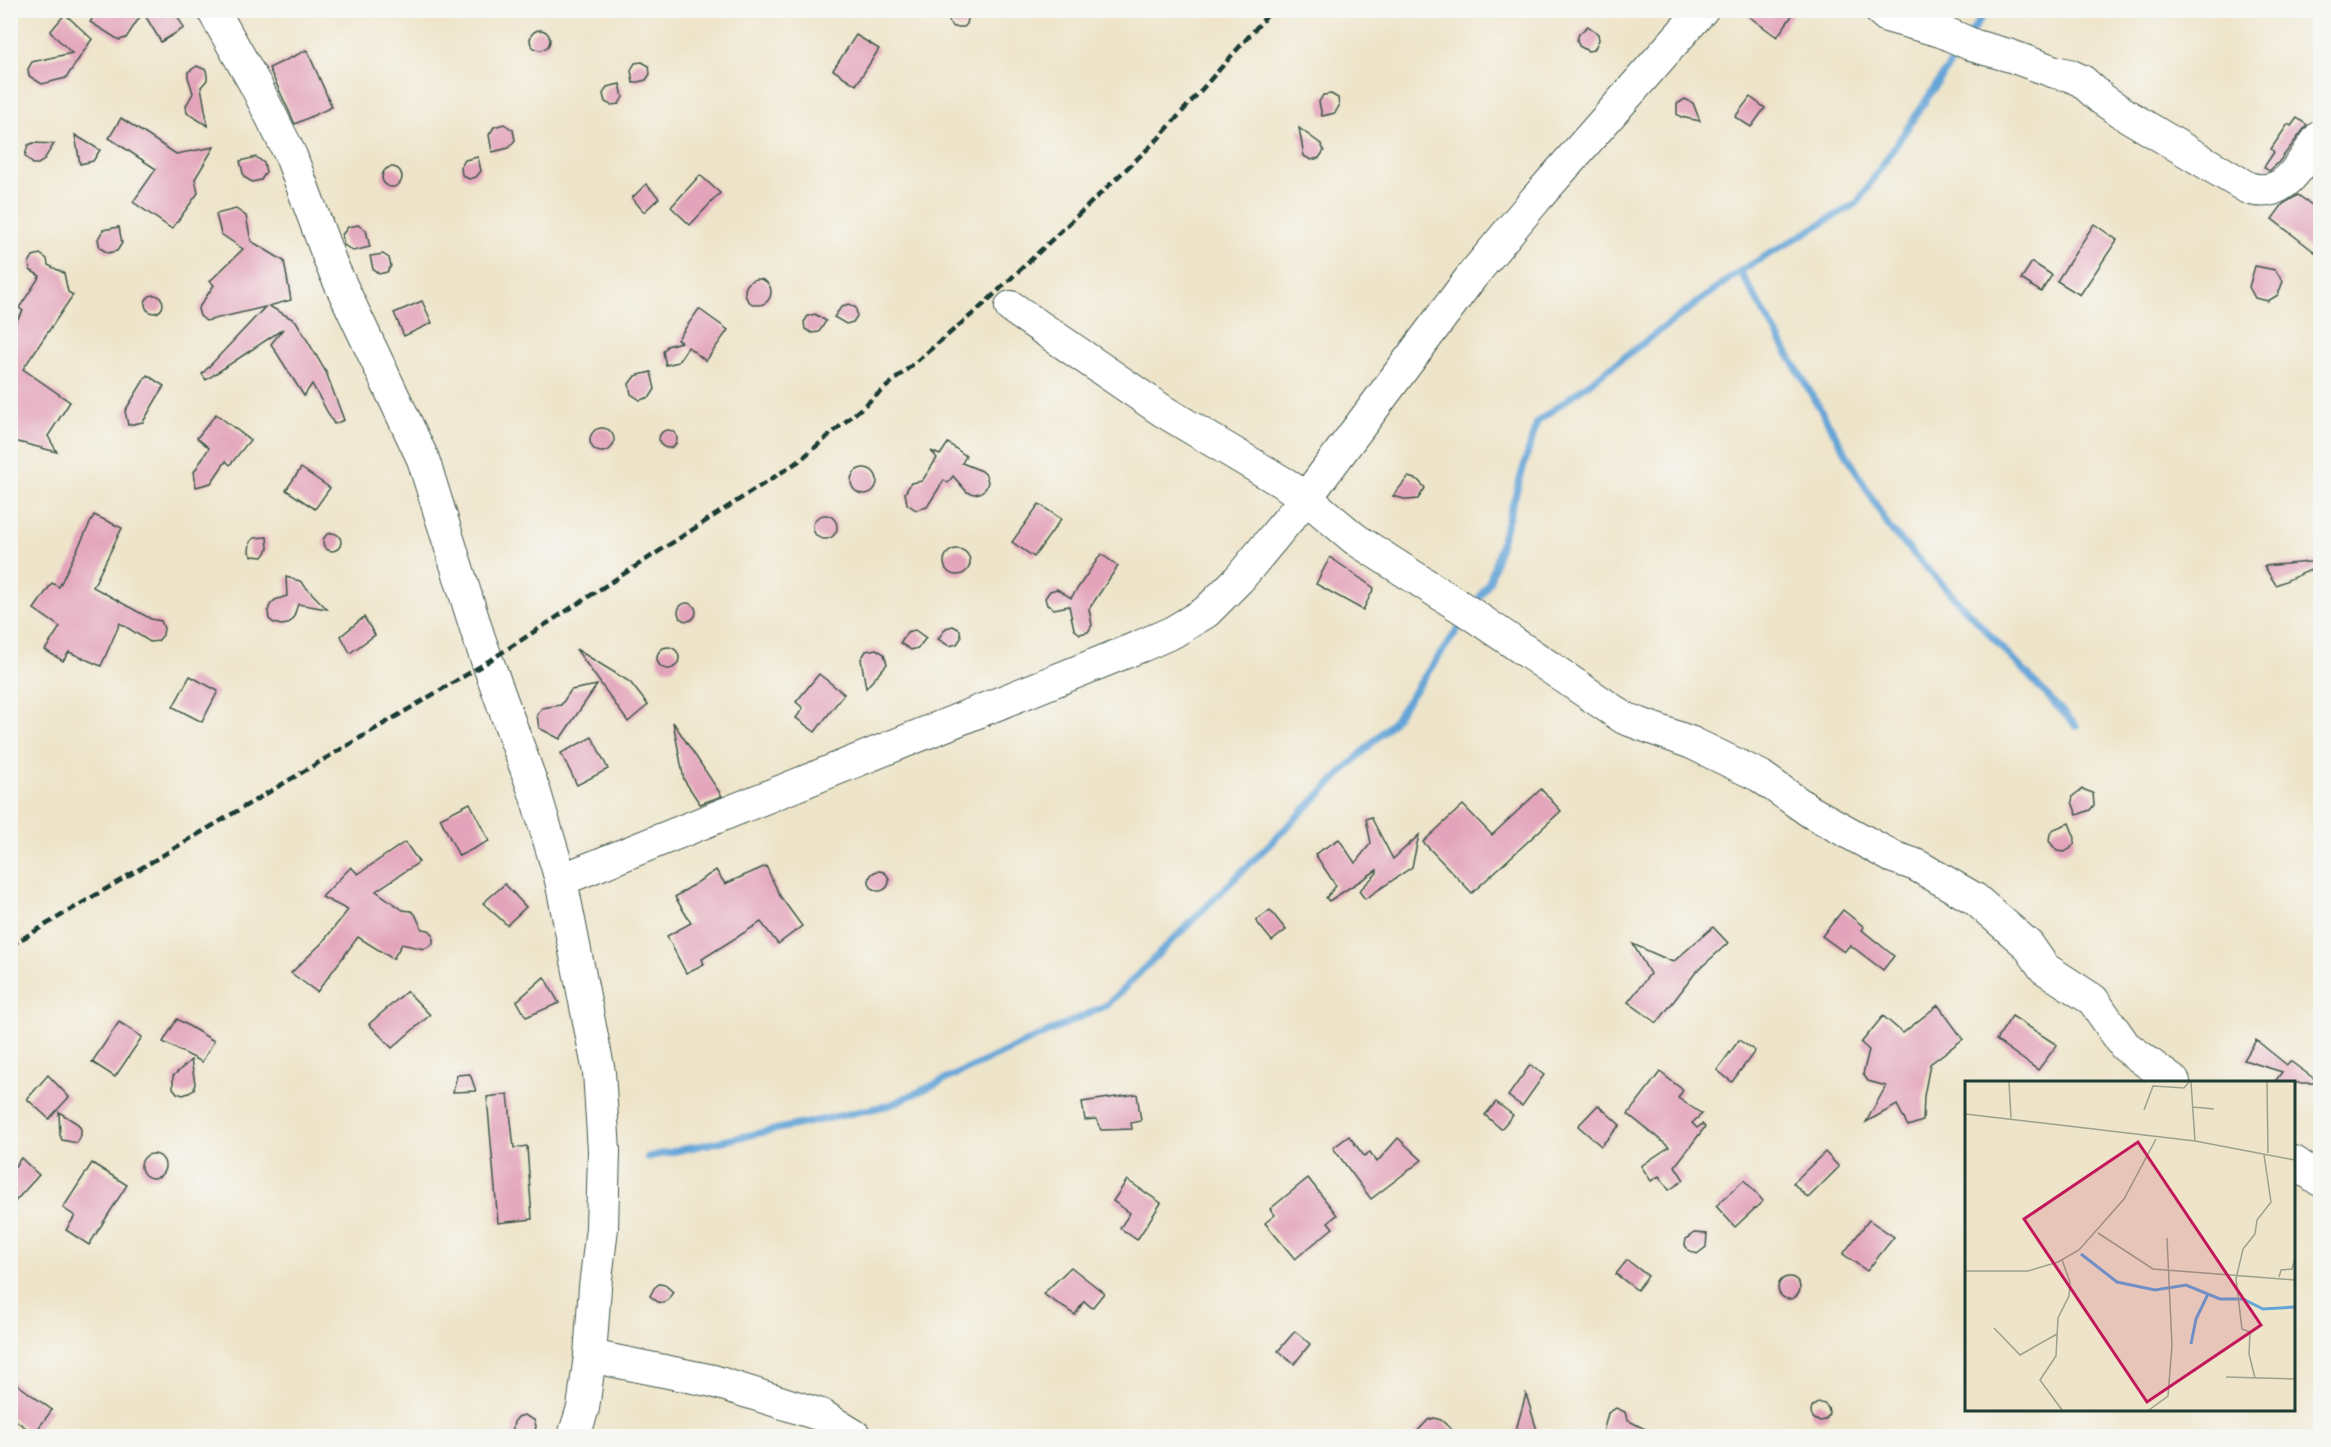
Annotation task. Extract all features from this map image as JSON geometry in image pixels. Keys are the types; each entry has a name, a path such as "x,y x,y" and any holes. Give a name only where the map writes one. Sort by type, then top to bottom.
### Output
{"street":[{"path":"213,10 255,84 291,156 332,266 423,459 479,639 535,793 561,880 599,1072 604,1150 602,1228 590,1356 583,1408 574,1437"},
{"path":"561,880 1173,632 1206,612 1239,579 1306,498 1472,276 1535,200 1701,10"},
{"path":"1880,10 1887,16 1941,31 1975,46 2012,56 2082,81 2110,105 2248,188 2261,192 2281,187 2307,158 2320,137"},
{"path":"1011,307 1163,411 1306,498 1355,539 1470,613 1624,718 1692,743 1760,776 1811,812 1893,857 1916,865 1975,899 2028,945 2044,968 2093,1000 2125,1046 2171,1081"},
{"path":"2295,1163 2320,1180"},
{"path":"590,1356 713,1381 821,1415 855,1437"}],"building":[{"path":"98,10 174,10 184,28 161,42 143,12 126,38 119,40 90,22"},
{"path":"947,10 970,10 967,24 964,27 954,27 950,24"},
{"path":"1740,10 1796,10 1777,37"},
{"path":"65,14 92,39 66,78 42,84 29,76 28,69 32,62 72,53 50,32"},
{"path":"1588,26 1598,34 1599,40 1594,50 1588,51 1579,46 1577,40 1579,34"},
{"path":"540,30 547,33 550,40 547,47 540,50 533,47 530,40 533,33"},
{"path":"856,35 879,49 856,85 833,70"},
{"path":"307,50 332,107 295,124 269,68"},
{"path":"642,62 649,66 650,74 646,80 633,83 631,70 635,63"},
{"path":"197,66 206,70 207,75 207,80 201,87 208,126 187,113 186,106 193,93 188,72"},
{"path":"620,84 623,97 619,104 611,105 605,102 603,94 607,87"},
{"path":"1331,94 1338,98 1339,106 1335,113 1322,116 1319,102 1323,95"},
{"path":"1750,97 1765,108 1751,127 1735,117"},
{"path":"1685,99 1693,103 1700,121 1677,114 1677,104"},
{"path":"121,118 176,154 214,147 195,179 198,193 172,229 133,202 156,169 109,138"},
{"path":"2297,118 2307,125 2278,163 2269,171 2264,167 2274,152 2271,149 2288,124 2291,126"},
{"path":"504,124 513,130 515,140 509,148 492,152 489,135 494,127"},
{"path":"1299,128 1321,144 1324,151 1319,158 1311,160 1304,156"},
{"path":"75,135 100,150 93,161 80,164"},
{"path":"33,143 54,144 43,161 38,164 33,164 25,156 28,145"},
{"path":"256,157 264,163 266,172 261,180 252,182 244,177 240,161"},
{"path":"478,157 481,171 476,177 469,179 462,175 461,167 465,160"},
{"path":"392,167 399,170 402,177 399,184 392,187 385,184 382,177 385,170"},
{"path":"700,175 720,193 690,225 671,207"},
{"path":"646,184 659,198 644,212 632,198"},
{"path":"2298,195 2320,211 2320,256 2272,219 2283,204"},
{"path":"236,209 246,216 251,241 284,261 291,300 269,306 296,321 326,372 344,420 334,424 312,384 304,396 271,344 283,329 206,380 202,374 265,307 206,321 200,316 198,309 214,285 210,281 243,249 221,234 216,214"},
{"path":"2094,224 2117,240 2080,295 2057,281"},
{"path":"358,225 366,230 370,247 353,251 344,245 342,235 348,227"},
{"path":"119,227 122,243 117,251 108,253 100,248 98,239 103,230"},
{"path":"40,254 47,259 48,265 64,273 68,292 73,295 23,369 70,402 48,436 57,452 10,440 10,330 23,311 19,308 40,276 30,270 29,263 33,256"},
{"path":"383,254 389,258 391,266 387,272 379,274 373,269 370,256"},
{"path":"2032,262 2052,275 2041,292 2021,279"},
{"path":"2255,266 2275,270 2283,281 2278,295 2268,301 2255,298 2249,287"},
{"path":"758,279 767,283 771,292 767,301 758,305 749,301 745,292 749,283"},
{"path":"150,295 158,295 163,300 161,311 150,313 145,308 145,300"},
{"path":"422,301 432,323 404,336 394,313"},
{"path":"849,304 856,308 857,316 853,322 846,324 834,317 842,306"},
{"path":"699,309 728,330 706,361 688,347 678,362 666,365 663,352 667,346 681,342 677,340"},
{"path":"815,314 826,321 819,332 812,333 805,329 804,322 808,316"},
{"path":"651,372 655,389 650,397 640,400 631,394 629,384 635,376"},
{"path":"147,375 164,386 143,422 128,425 125,411"},
{"path":"216,414 250,440 230,465 226,461 211,483 196,487 194,472 209,448 197,438"},
{"path":"597,428 607,428 614,435 614,445 607,452 597,452 590,445 590,435"},
{"path":"664,430 672,430 677,435 675,446 664,448 659,443 659,435"},
{"path":"948,443 966,456 962,463 986,475 988,482 986,488 980,493 967,492 953,476 948,483 944,480 927,507 916,510 907,504 905,493 911,483 922,481 937,458 931,451 940,455"},
{"path":"301,468 330,488 315,509 286,490"},
{"path":"864,468 873,472 877,481 873,490 864,494 855,490 851,481 855,472"},
{"path":"1408,477 1418,480 1425,488 1418,499 1408,500 1393,496"},
{"path":"1039,504 1061,519 1034,557 1012,542"},
{"path":"94,515 122,528 93,587 151,619 161,621 164,628 163,635 158,641 150,642 120,623 101,666 69,652 63,661 45,650 60,627 34,609 52,583 59,587"},
{"path":"820,515 830,515 837,522 837,532 830,539 820,539 813,532 813,522"},
{"path":"328,533 336,533 341,538 339,549 328,551 323,546 323,538"},
{"path":"267,537 268,548 263,557 252,556 249,552 250,542 254,538"},
{"path":"957,549 966,553 970,562 966,571 957,575 948,571 944,562 948,553"},
{"path":"1101,554 1118,566 1089,609 1092,625 1088,632 1080,634 1074,629 1069,606 1054,609 1047,605 1045,598 1050,591 1057,589 1071,598"},
{"path":"1330,557 1374,588 1363,610 1316,584"},
{"path":"2320,561 2320,566 2276,585 2264,566"},
{"path":"286,577 300,581 327,609 298,604 293,619 288,624 274,623 269,619 268,611 275,600 287,596"},
{"path":"683,603 691,603 696,608 694,619 683,621 678,616 678,608"},
{"path":"364,617 375,635 350,653 341,636"},
{"path":"953,626 960,630 961,638 957,644 949,646 938,639 946,628"},
{"path":"915,630 926,638 918,648 911,650 900,643 907,632"},
{"path":"668,647 676,650 679,658 676,666 668,669 660,666 657,658 660,650"},
{"path":"576,649 630,682 648,705 628,722"},
{"path":"876,649 884,654 887,664 866,688 861,659 866,651"},
{"path":"819,674 844,694 815,732 796,718 803,708 796,702"},
{"path":"190,676 218,691 202,722 173,707"},
{"path":"597,685 560,739 539,728 537,715 542,708 561,705 571,690"},
{"path":"673,722 722,796 700,804 684,780"},
{"path":"592,737 608,769 577,785 561,753"},
{"path":"1541,789 1561,811 1472,893 1423,842 1463,805 1492,835"},
{"path":"2082,789 2093,793 2094,805 2090,810 2077,815 2072,802 2073,796"},
{"path":"470,803 489,841 459,856 440,818"},
{"path":"1371,817 1393,859 1419,835 1412,867 1365,899 1359,891 1377,873 1377,870 1329,901 1326,898 1336,886 1315,854 1339,839 1355,863 1371,843 1366,819"},
{"path":"2069,823 2075,838 2074,844 2064,852 2057,851 2049,841 2050,834 2054,829"},
{"path":"405,842 419,862 376,891 403,910 415,914 422,929 429,930 433,934 433,944 424,949 402,944 393,959 358,937 317,992 291,973 321,944 348,910 322,897 351,867 358,874"},
{"path":"766,866 780,896 802,926 778,944 761,922 702,959 704,964 686,973 667,936 691,923 675,897 716,870 725,884"},
{"path":"879,871 886,874 889,881 886,888 879,891 872,888 869,881 872,874"},
{"path":"505,884 526,907 507,925 483,903"},
{"path":"1270,910 1286,930 1272,941 1256,921"},
{"path":"1843,910 1864,927 1862,930 1894,956 1883,970 1850,945 1844,952 1822,936"},
{"path":"1713,927 1728,943 1696,972 1657,1023 1628,1002 1650,974 1633,944 1673,962"},
{"path":"544,977 559,1003 526,1017 517,1001"},
{"path":"407,991 430,1015 392,1048 369,1024"},
{"path":"1938,1005 1963,1039 1930,1064 1924,1096 1923,1121 1908,1126 1897,1105 1866,1122 1886,1086 1868,1081 1863,1074 1869,1050 1861,1043 1883,1016 1903,1033"},
{"path":"2012,1016 2057,1045 2038,1070 1996,1040"},
{"path":"177,1019 214,1041 202,1062 163,1042"},
{"path":"119,1022 142,1037 115,1077 92,1062"},
{"path":"1739,1040 1755,1051 1732,1082 1717,1070"},
{"path":"2256,1040 2287,1065 2290,1061 2320,1083 2275,1081 2282,1072 2244,1060"},
{"path":"191,1060 194,1089 183,1095 177,1093 173,1088 173,1076"},
{"path":"1530,1065 1544,1075 1522,1106 1508,1096"},
{"path":"1660,1072 1683,1090 1678,1098 1702,1114 1692,1123 1697,1128 1702,1124 1705,1127 1675,1166 1684,1180 1669,1190 1659,1176 1651,1181 1641,1166 1669,1147 1628,1114"},
{"path":"470,1074 476,1091 453,1092 457,1075"},
{"path":"48,1075 69,1097 49,1119 27,1099"},
{"path":"508,1094 514,1148 527,1146 532,1219 498,1223 487,1097"},
{"path":"1137,1094 1141,1121 1131,1123 1132,1129 1101,1130 1096,1119 1085,1120 1082,1102"},
{"path":"1496,1102 1513,1115 1501,1129 1485,1115"},
{"path":"1598,1105 1620,1125 1601,1146 1578,1126"},
{"path":"59,1112 78,1124 81,1129 77,1143 62,1140"},
{"path":"1349,1136 1364,1156 1370,1152 1377,1162 1398,1138 1422,1160 1371,1199 1333,1148"},
{"path":"1825,1152 1839,1167 1808,1198 1793,1183"},
{"path":"148,1154 158,1154 165,1161 165,1171 158,1178 148,1178 141,1171 141,1161"},
{"path":"21,1158 39,1175 10,1207 10,1173"},
{"path":"92,1163 127,1185 89,1245 66,1230 75,1216 63,1208"},
{"path":"1308,1178 1337,1215 1328,1222 1333,1228 1295,1259 1265,1223 1275,1215 1270,1209"},
{"path":"1127,1180 1161,1203 1137,1240 1120,1228 1130,1213 1113,1201"},
{"path":"1744,1180 1763,1201 1735,1227 1716,1206"},
{"path":"1869,1220 1894,1237 1867,1271 1843,1254"},
{"path":"1694,1233 1707,1234 1706,1247 1697,1254 1688,1250 1685,1245 1686,1239"},
{"path":"1627,1260 1648,1276 1637,1290 1616,1274"},
{"path":"1071,1267 1104,1293 1092,1308 1084,1301 1075,1315 1043,1294"},
{"path":"1789,1277 1799,1284 1800,1288 1793,1298 1789,1299 1779,1292 1778,1288 1785,1278"},
{"path":"659,1284 665,1285 673,1292 664,1303 650,1296"},
{"path":"1295,1331 1310,1344 1294,1364 1278,1351"},
{"path":"10,1379 52,1410 34,1434 10,1416"},
{"path":"1526,1394 1539,1437 1514,1437"},
{"path":"1816,1403 1824,1403 1829,1408 1827,1419 1816,1421 1811,1416 1811,1408"},
{"path":"1616,1408 1625,1412 1627,1420 1661,1437 1602,1437 1608,1413"},
{"path":"524,1415 534,1420 536,1426 534,1437 511,1437 514,1422 518,1417"},
{"path":"1434,1418 1441,1420 1460,1437 1412,1437 1428,1420"}],"waterway":[{"path":"1970,34 1987,10"},
{"path":"1475,605 1490,580 1537,422 1740,271 1857,203 1961,48"},
{"path":"1740,271 1890,529 2076,726"},
{"path":"648,1157 890,1105 1107,1005 1392,723 1465,619"}],"railway":[{"path":"10,946 481,666 799,461 983,305 1158,139 1272,10"}]}
